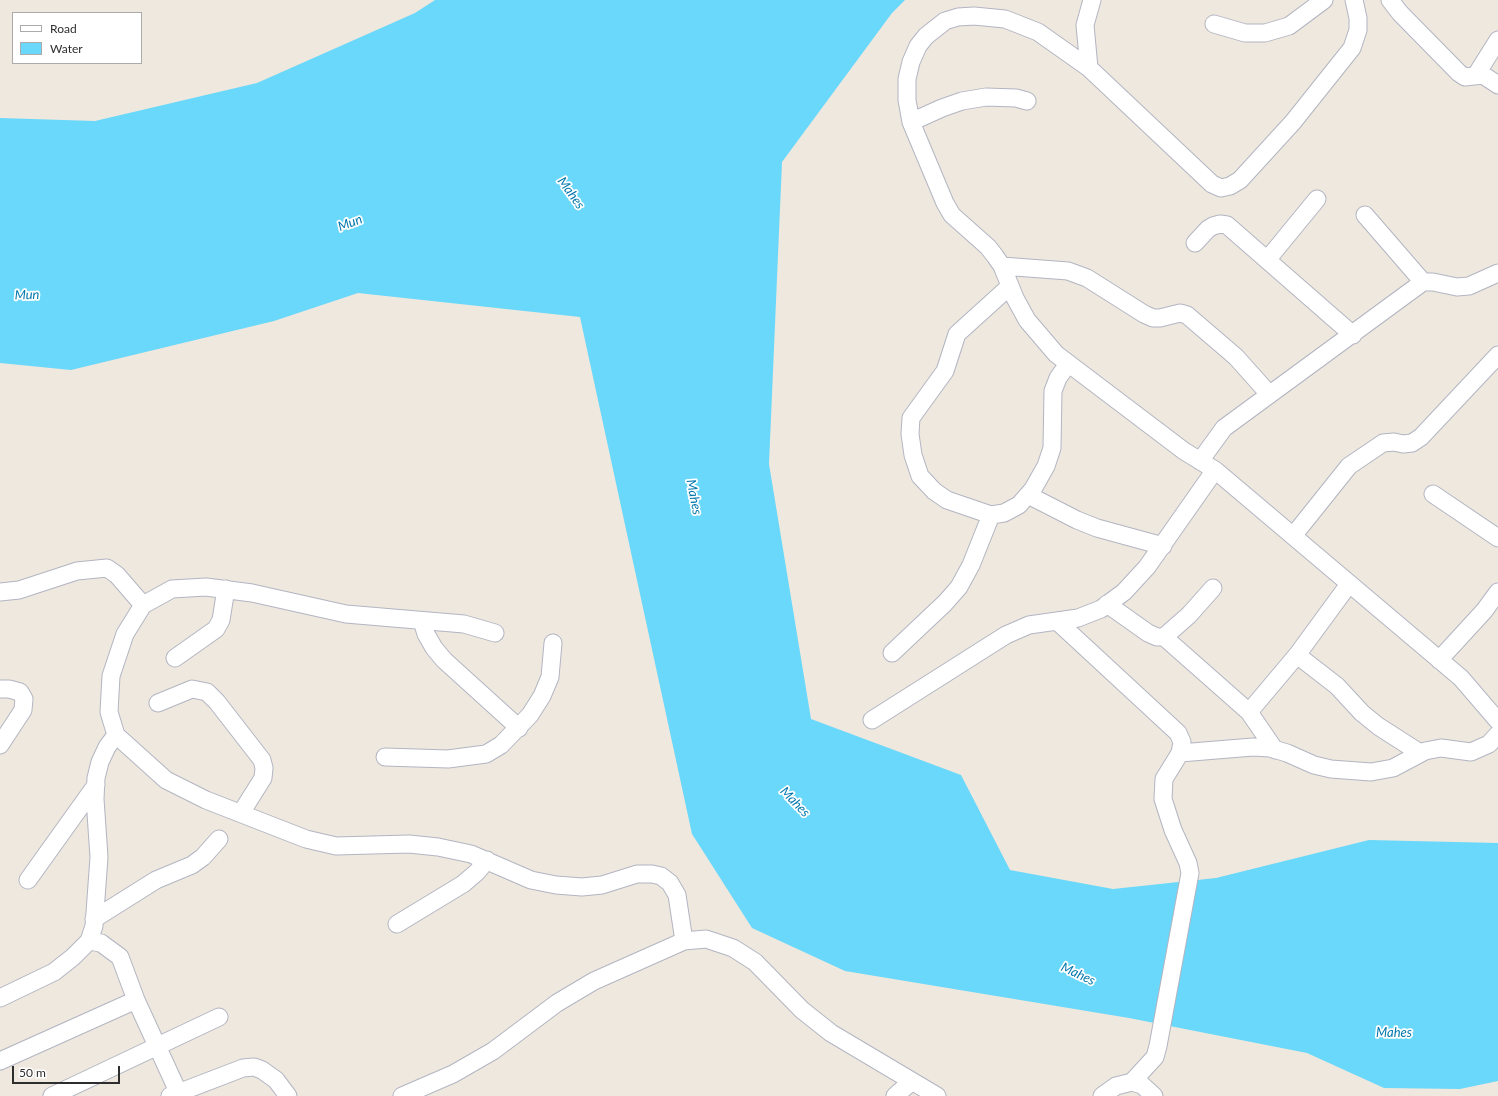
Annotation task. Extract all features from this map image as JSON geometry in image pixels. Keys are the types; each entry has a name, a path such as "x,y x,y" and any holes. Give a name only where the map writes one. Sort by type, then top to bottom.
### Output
{"street":[{"path":"1088,68 1085,25 1092,0"},
{"path":"1214,24 1244,33 1255,34 1276,30 1294,22 1324,0"},
{"path":"1354,0 1358,18 1358,30 1352,48 1293,122 1240,180 1230,186 1221,188 1212,184 1088,68 1038,32 1010,21 974,16 958,17 945,21 934,28 922,41 911,62 907,79 907,100 911,122 945,203 952,215 988,247 1002,266 1027,320 1056,354 1200,461 1215,470 1461,678 1496,714"},
{"path":"1390,0 1400,13 1452,67 1465,77 1483,75 1498,85"},
{"path":"1476,75 1498,40"},
{"path":"911,122 962,101 986,97 1027,100"},
{"path":"1267,260 1317,199"},
{"path":"1365,215 1423,282"},
{"path":"1195,243 1208,229 1213,226 1220,224 1227,225 1353,335"},
{"path":"1002,266 1068,271 1087,278 1144,314 1153,318 1160,318 1180,313 1187,315 1236,357 1269,394"},
{"path":"1200,461 1224,428 1269,394 1353,335 1423,282 1433,282 1457,287 1469,286 1498,273"},
{"path":"1010,286 957,334 945,372 911,418 910,434 913,455 920,476 934,491 947,500 991,515 1004,513 1019,505 1028,495 1046,466 1052,448 1053,392 1058,378 1068,364"},
{"path":"1293,536 1349,466 1383,443 1412,443 1421,437 1498,355"},
{"path":"872,720 1006,635 1030,625 1078,618 1101,609 1124,592 1147,567 1215,470"},
{"path":"1433,494 1498,538"},
{"path":"1028,495 1077,520 1097,528 1163,546"},
{"path":"892,653 945,603 959,587 971,565 991,515"},
{"path":"0,592 19,590 76,571 107,568 117,575 143,605"},
{"path":"1249,712 1297,655 1349,584"},
{"path":"495,632 464,624 346,614 252,593 226,589 206,587 172,589 143,605 125,634 111,676 109,712 116,735 166,780 206,800 306,839 336,846 409,844 438,847 471,854 531,880 556,885 582,887 602,885 637,874 652,874 661,876 670,883 677,895 684,941"},
{"path":"1107,604 1148,633 1157,637 1164,637 1189,615 1213,588"},
{"path":"175,658 216,629 222,620 226,589"},
{"path":"1439,660 1484,611 1498,592"},
{"path":"422,621 426,634 434,648 444,660 519,728"},
{"path":"1058,622 1178,733 1182,742 1180,753 1164,779 1163,799 1173,830 1188,863 1190,873 1155,1057 1132,1082"},
{"path":"1164,637 1249,712 1275,750"},
{"path":"385,757 448,759 486,754 501,745 519,728 542,696 550,677 553,643"},
{"path":"1297,655 1337,686 1362,713 1378,726 1420,753"},
{"path":"0,689 9,689 20,692 24,699 23,710 0,745"},
{"path":"158,703 192,689 207,692 217,702 262,760 264,768 263,778 241,813"},
{"path":"1180,753 1253,747 1275,750 1331,769 1371,772 1393,768 1420,753 1441,748 1471,752 1489,744 1498,734"},
{"path":"0,998 54,972 73,958 89,941 94,926 99,856 95,799 96,785 100,762 107,747 116,735"},
{"path":"28,880 96,785"},
{"path":"94,919 156,880 192,865 203,857 218,839"},
{"path":"397,924 463,884 477,872 487,860"},
{"path":"402,1096 453,1074 493,1051 557,1003 594,981 684,941 706,939 733,948 755,962 815,1021 837,1037 936,1096"},
{"path":"89,941 101,943 120,957 136,1000 157,1046 176,1095 243,1068 254,1067 262,1070 276,1080 288,1096"},
{"path":"0,1061 136,1000"},
{"path":"52,1096 219,1018"},
{"path":"895,1096 911,1082"},
{"path":"1102,1096 1116,1086 1132,1082 1142,1085 1154,1096"}],"water":[{"path":"435,0 905,0 892,13 782,162 769,464 811,719 961,775 1010,870 1113,889 1216,878 1369,840 1498,843 1498,1081 1460,1089 1384,1088 1307,1053 1129,1018 845,971 752,928 692,834 580,317 358,293 274,321 71,370 0,363 0,118 95,121 257,83 415,13"}],"water label":[{"name":"Mahes","path":"571,193"},
{"name":"Mun","path":"350,223"},
{"name":"Mun","path":"27,295"},
{"name":"Mahes","path":"694,497"},
{"name":"Mahes","path":"795,802"},
{"name":"Mahes","path":"1078,974"},
{"name":"Mahes","path":"1394,1033"}]}
